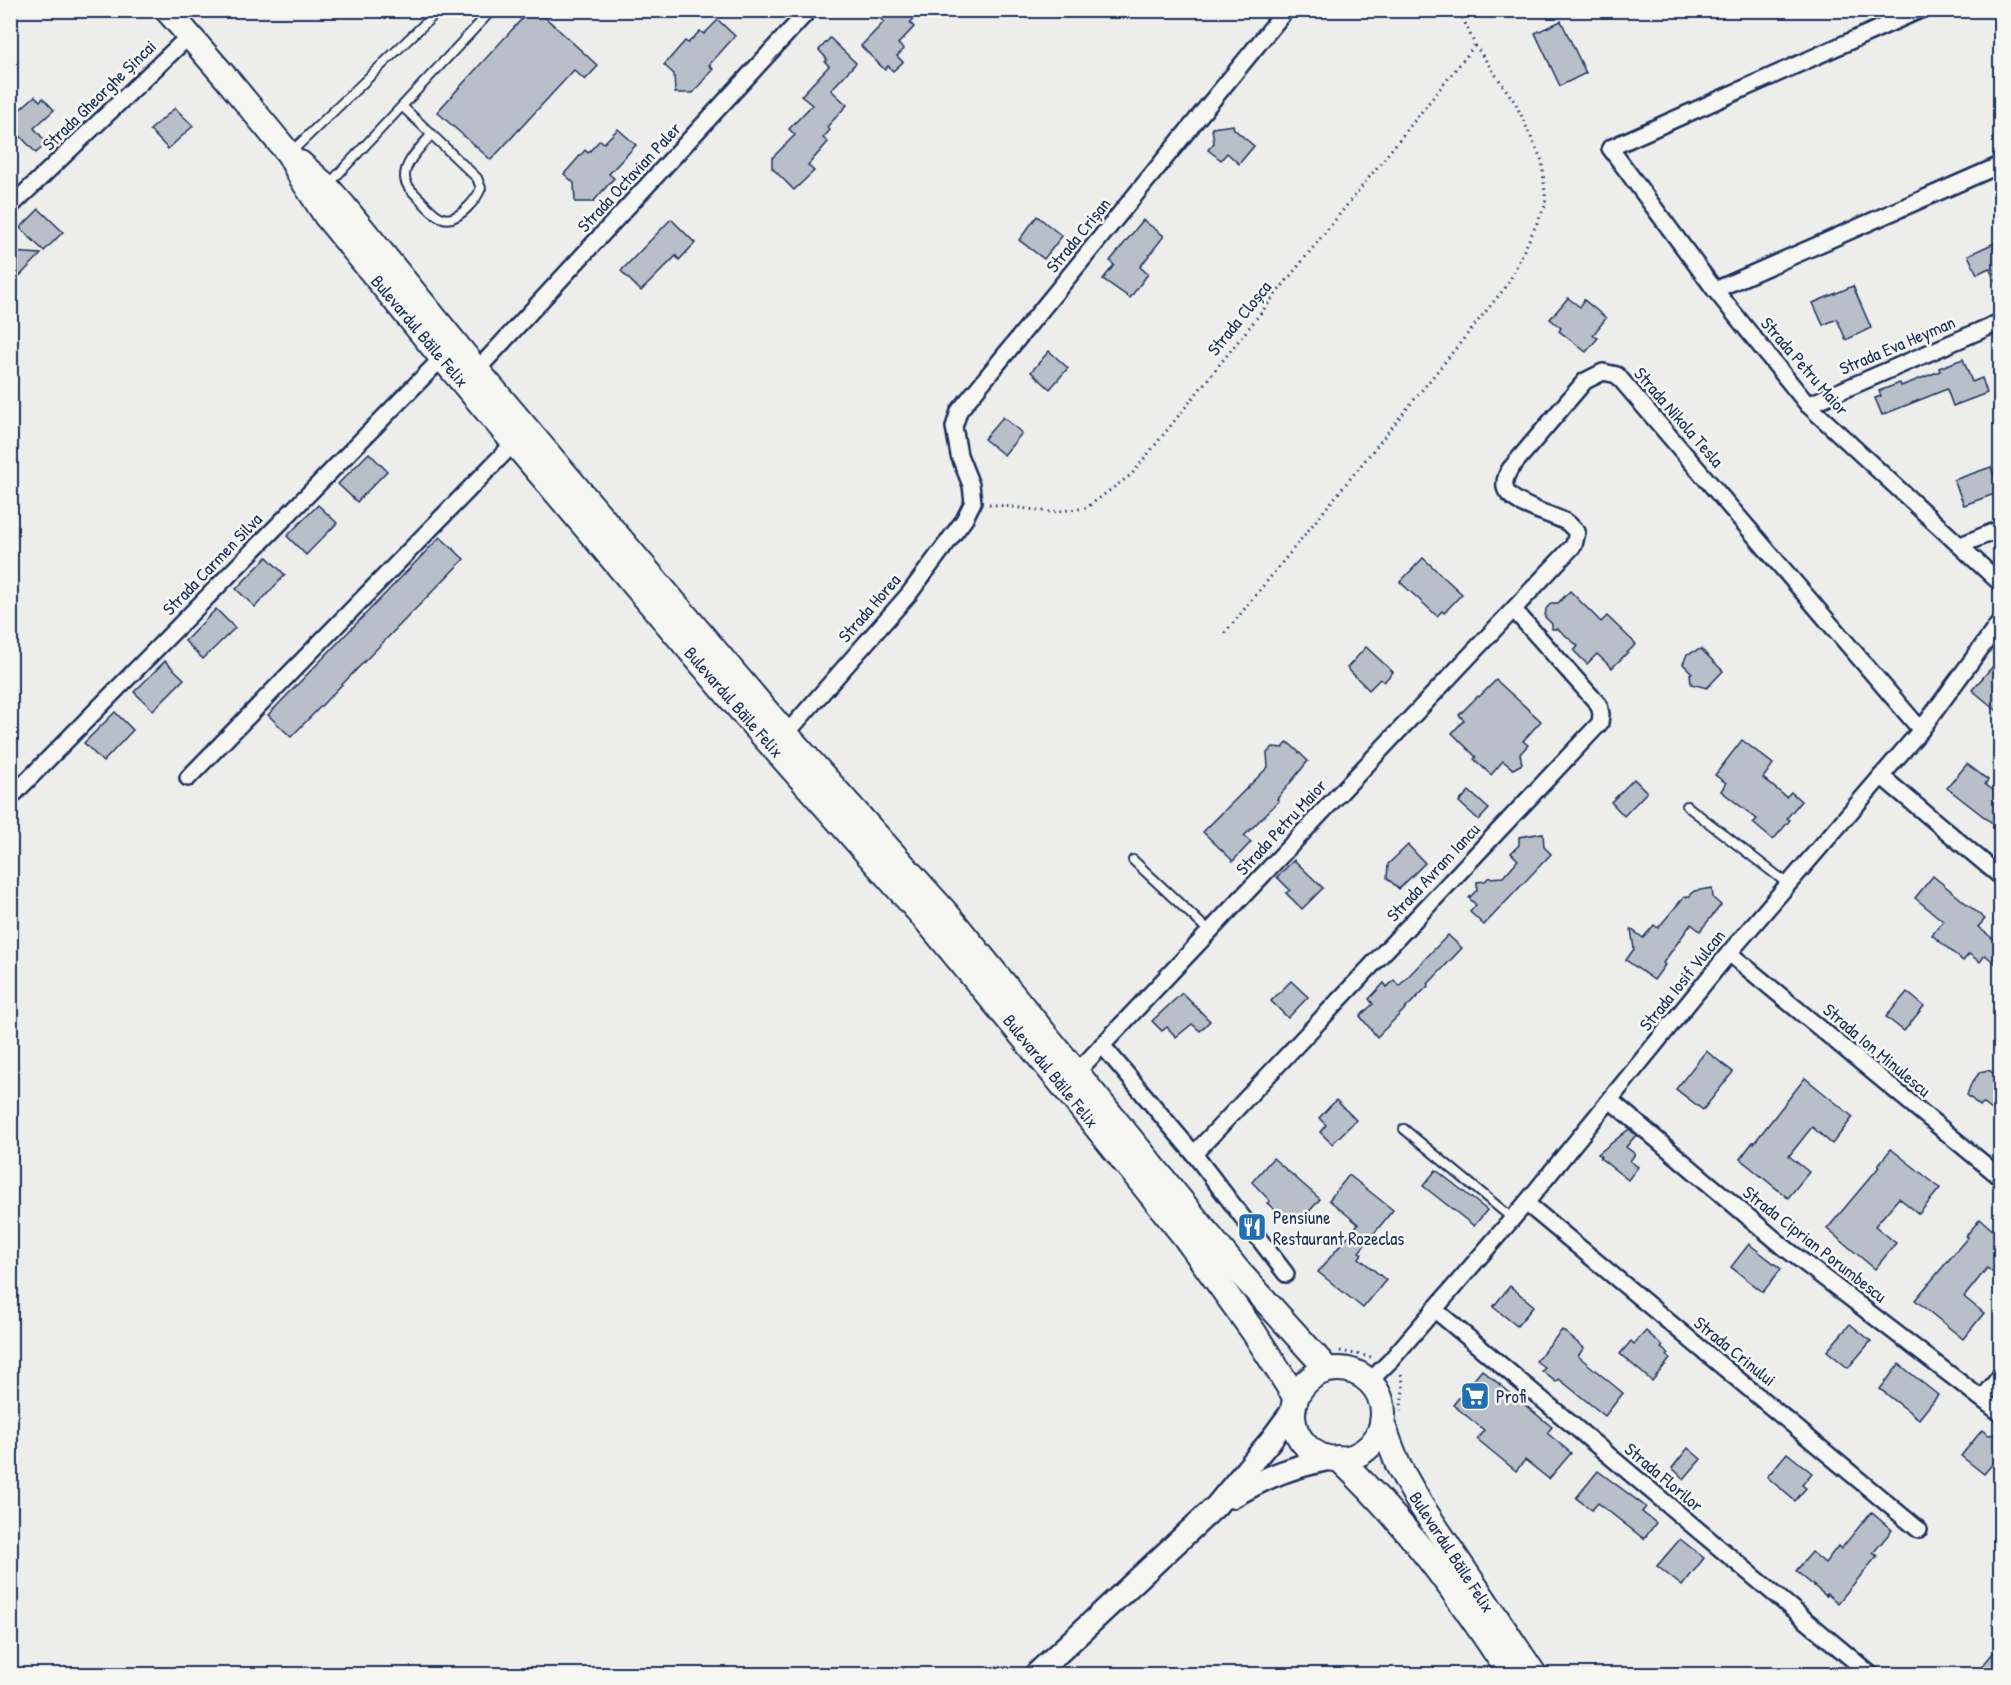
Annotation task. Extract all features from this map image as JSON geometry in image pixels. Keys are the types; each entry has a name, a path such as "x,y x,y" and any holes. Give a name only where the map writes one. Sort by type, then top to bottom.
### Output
{"main road":[{"name":"Bulevardul Băile Felix","path":"167,10 289,154 327,187 477,370 786,734 948,915 1240,1273 1328,1370"},
{"name":"Bulevardul Băile Felix","path":"289,154 326,216 442,358 749,720 926,920 1061,1083 1191,1245 1253,1331 1295,1403"},
{"path":"1036,1674 1216,1506 1245,1474 1309,1380 1328,1370 1350,1370 1370,1381 1381,1401 1382,1423 1371,1445 1362,1452 1286,1470 1260,1480 1216,1506"},
{"path":"1295,1403 1294,1422 1303,1443 1319,1455 1336,1458"},
{"name":"Bulevardul Băile Felix","path":"1382,1423 1398,1465 1420,1504 1534,1674"},
{"name":"Bulevardul Băile Felix","path":"1336,1458 1380,1499 1417,1541 1510,1674"}],"street":[{"name":"Strada Octavian Paler","path":"477,370 809,10"},
{"name":"Strada Crișan","path":"973,502 971,485 959,455 954,427 959,411 1287,10"},
{"name":"Strada Petru Maior","path":"1920,10 1610,148 1714,290 1808,405 2001,582"},
{"name":"Strada Gheorghe Șincai","path":"10,207 189,36"},
{"path":"1714,290 2001,165"},
{"name":"Strada Eva Heyman","path":"1808,405 2001,322"},
{"name":"Strada Carmen Silva","path":"10,798 442,358"},
{"name":"Strada Nikola Tesla","path":"1514,610 1574,545 1577,532 1568,523 1508,495 1505,481 1510,469 1585,381 1602,372 1617,375 1921,730"},
{"path":"188,778 514,443"},
{"name":"Strada Horea","path":"786,734 909,594 964,520 973,502"},
{"path":"1961,546 2001,529"},
{"name":"Strada Petru Maior","path":"1077,1072 1514,610"},
{"name":"Strada Avram Iancu","path":"1194,1154 1600,723 1599,705 1514,610"},
{"name":"Strada Iosif Vulcan","path":"1370,1381 1513,1220 1729,953 1921,730 2001,622"},
{"path":"1881,776 2001,876"},
{"name":"Strada Ion Minulescu","path":"1729,953 2001,1177"},
{"path":"1102,1045 1194,1154 1286,1274"},
{"name":"Strada Ciprian Porumbescu","path":"1610,1100 1785,1248 2001,1413"},
{"name":"Strada Crinului","path":"1526,1203 1919,1530"},
{"name":"Strada Florilor","path":"1434,1309 1870,1674"},
{"path":"1983,1398 2001,1376"}],"lane":[{"path":"289,154 439,10"},
{"path":"327,187 492,10"},
{"path":"403,107 432,134 477,178 481,188 477,198 460,216 451,220 442,218 428,208 408,185 404,176 407,165 432,134"},
{"path":"1687,806 1788,884"},
{"path":"1133,860 1210,932"},
{"path":"1404,1129 1513,1220"}],"path":[{"path":"1225,633 1508,284 1546,204 1542,161 1516,104 1475,45 1459,10"},
{"name":"Strada Cloșca","path":"973,502 1051,512 1086,508 1131,474 1475,45"}],"building":[{"path":"530,10 537,10 598,66 585,80 574,70 491,160 437,112"},
{"path":"871,10 922,10 910,23 914,27 898,44 904,49 897,56 903,62 893,71 888,66 885,70 861,46 884,22"},
{"path":"718,20 735,36 709,65 713,69 693,93 675,93 674,74 664,65 685,41 688,43 700,31 704,34"},
{"path":"1561,21 1586,73 1560,86 1535,33"},
{"path":"830,38 856,63 831,90 847,105 827,127 830,130 823,138 828,142 808,165 814,171 794,190 772,168 772,158 795,135 789,129 812,105 801,96 829,66 825,62 827,59 819,50"},
{"path":"35,96 40,101 43,98 54,110 34,128 47,143 36,153 10,125 10,118"},
{"path":"175,108 193,126 168,149 150,130"},
{"path":"1233,125 1234,129 1254,146 1239,164 1227,153 1221,160 1208,150 1214,143 1212,128"},
{"path":"618,129 636,145 609,174 614,178 593,202 575,202 574,183 564,174 585,150 588,153 600,140 604,143"},
{"path":"39,209 63,232 44,251 20,228"},
{"path":"1037,216 1062,236 1044,259 1019,240"},
{"path":"671,219 695,243 679,260 676,256 641,291 621,271"},
{"path":"1143,220 1164,236 1140,267 1148,274 1130,298 1103,279 1114,265 1110,261"},
{"path":"2001,240 2001,293 1989,268 1977,274 1968,255"},
{"path":"10,252 41,254 10,286"},
{"path":"1853,286 1871,328 1846,340 1837,319 1823,325 1813,303"},
{"path":"1568,298 1580,307 1584,300 1606,318 1593,335 1598,338 1586,352 1559,331 1561,328 1550,319"},
{"path":"1049,351 1068,368 1050,389 1031,372"},
{"path":"1963,359 1972,382 1982,378 1987,393 1953,406 1947,389 1882,415 1875,398 1881,396 1879,391 1900,383 1901,386 1940,371 1939,368"},
{"path":"1003,417 1022,433 1004,455 984,439"},
{"path":"369,453 387,471 357,502 338,484"},
{"path":"1991,467 2000,492 1964,505 1954,480"},
{"path":"318,505 337,523 306,555 287,536"},
{"path":"440,537 464,559 291,737 268,715"},
{"path":"267,557 285,575 255,607 236,589"},
{"path":"1423,558 1462,594 1444,613 1442,611 1437,616 1400,582"},
{"path":"1570,591 1601,622 1607,616 1636,644 1612,668 1597,654 1587,664 1574,651 1578,646 1558,629 1552,629 1552,624 1545,617 1546,609 1551,603 1558,603"},
{"path":"216,609 235,628 203,659 185,641"},
{"path":"1366,647 1393,672 1384,682 1380,679 1369,690 1347,668"},
{"path":"1701,649 1723,671 1707,688 1691,684 1690,674 1692,673 1683,664 1687,654"},
{"path":"2001,657 2001,714 1972,690"},
{"path":"165,661 184,679 153,710 134,692"},
{"path":"1496,680 1541,721 1523,741 1528,745 1520,754 1522,764 1513,769 1503,761 1491,775 1452,733 1464,720 1459,715"},
{"path":"115,712 133,730 103,762 84,743"},
{"path":"1742,740 1773,764 1763,778 1786,797 1791,792 1801,801 1787,818 1790,820 1773,840 1753,823 1757,819 1721,791 1726,783 1715,775"},
{"path":"1288,742 1308,761 1277,799 1279,801 1244,836 1251,842 1233,861 1203,832 1268,767 1267,753 1273,747 1283,748"},
{"path":"1967,764 1988,780 1985,784 2001,796 2001,830 1947,788"},
{"path":"1634,779 1647,792 1624,816 1611,802"},
{"path":"1469,791 1489,809 1479,820 1459,802"},
{"path":"1543,833 1544,847 1551,854 1484,925 1470,912 1476,905 1469,898 1477,890 1477,882 1488,878 1503,877 1518,860 1511,853 1519,845 1519,837"},
{"path":"1408,845 1425,863 1399,889 1387,878 1388,864"},
{"path":"1294,860 1323,888 1302,909 1286,893 1290,890 1277,877"},
{"path":"1933,876 1985,919 1978,927 2001,945 2001,968 1985,955 1980,962 1969,954 1963,961 1932,935 1943,921 1915,898"},
{"path":"1712,888 1713,898 1721,905 1700,931 1691,924 1663,963 1665,965 1654,980 1626,960 1634,949 1631,929 1643,938 1654,925 1658,928 1684,897 1690,896 1694,891"},
{"path":"1448,935 1462,948 1377,1037 1360,1016 1373,1004 1369,999 1384,983 1387,987 1394,980 1399,986"},
{"path":"1291,981 1308,997 1288,1018 1271,1001"},
{"path":"1907,992 1924,1006 1904,1031 1886,1017"},
{"path":"1182,993 1210,1021 1200,1031 1192,1024 1176,1037 1167,1027 1162,1031 1152,1021"},
{"path":"1706,1051 1733,1072 1703,1110 1676,1089"},
{"path":"1988,1070 2001,1077 2001,1100 1992,1110 1983,1103 1980,1106 1967,1095 1971,1084 1980,1072"},
{"path":"1805,1078 1853,1117 1832,1144 1812,1127 1789,1156 1809,1172 1788,1198 1740,1159"},
{"path":"1336,1100 1356,1120 1332,1144 1320,1132 1326,1125 1319,1118"},
{"path":"1629,1129 1636,1135 1626,1147 1635,1154 1630,1161 1638,1167 1628,1180 1598,1154"},
{"path":"1891,1149 1940,1188 1919,1214 1899,1198 1875,1226 1896,1243 1875,1269 1827,1229 1879,1167 1878,1165"},
{"path":"1273,1158 1320,1199 1301,1221 1296,1217 1293,1221 1287,1215 1284,1218 1267,1203 1270,1201 1252,1182"},
{"path":"1436,1170 1487,1210 1474,1226 1423,1186"},
{"path":"1349,1175 1393,1210 1359,1252 1362,1254 1359,1258 1386,1280 1363,1308 1318,1272 1358,1224 1329,1200"},
{"path":"1980,1219 1996,1233 1994,1235 2001,1241 2001,1279 1987,1268 1964,1297 1984,1313 1963,1339 1915,1300 1968,1237 1966,1236"},
{"path":"1749,1244 1781,1269 1763,1292 1731,1267"},
{"path":"1510,1286 1534,1306 1517,1326 1493,1307"},
{"path":"1850,1324 1871,1341 1848,1368 1827,1351"},
{"path":"1562,1330 1584,1348 1578,1356 1623,1393 1605,1416 1559,1379 1556,1382 1542,1371 1545,1368 1536,1361"},
{"path":"1646,1331 1663,1346 1661,1348 1669,1354 1667,1356 1670,1359 1652,1381 1620,1354 1631,1341 1634,1344"},
{"path":"1899,1364 1938,1395 1919,1419 1880,1389"},
{"path":"1482,1370 1552,1427 1547,1433 1571,1453 1549,1479 1525,1460 1516,1471 1477,1439 1484,1430 1453,1405"},
{"path":"1982,1430 1988,1435 1998,1434 2001,1445 2001,1454 1984,1474 1961,1456"},
{"path":"1688,1448 1701,1459 1684,1479 1672,1468"},
{"path":"1787,1453 1812,1473 1802,1485 1806,1488 1795,1501 1767,1477"},
{"path":"1598,1471 1646,1507 1642,1512 1656,1523 1644,1539 1598,1503 1592,1510 1576,1498"},
{"path":"1871,1512 1892,1530 1873,1553 1877,1556 1838,1603 1796,1571 1812,1552 1825,1563 1838,1546 1841,1549"},
{"path":"1680,1539 1704,1558 1682,1586 1657,1566"},
{"path":"2001,1643 2001,1674 1976,1674"}],"place":[{"name":"Pensiune Restaurant Rozeclas","path":"1252,1227"},
{"name":"Profi","path":"1475,1396"}]}
